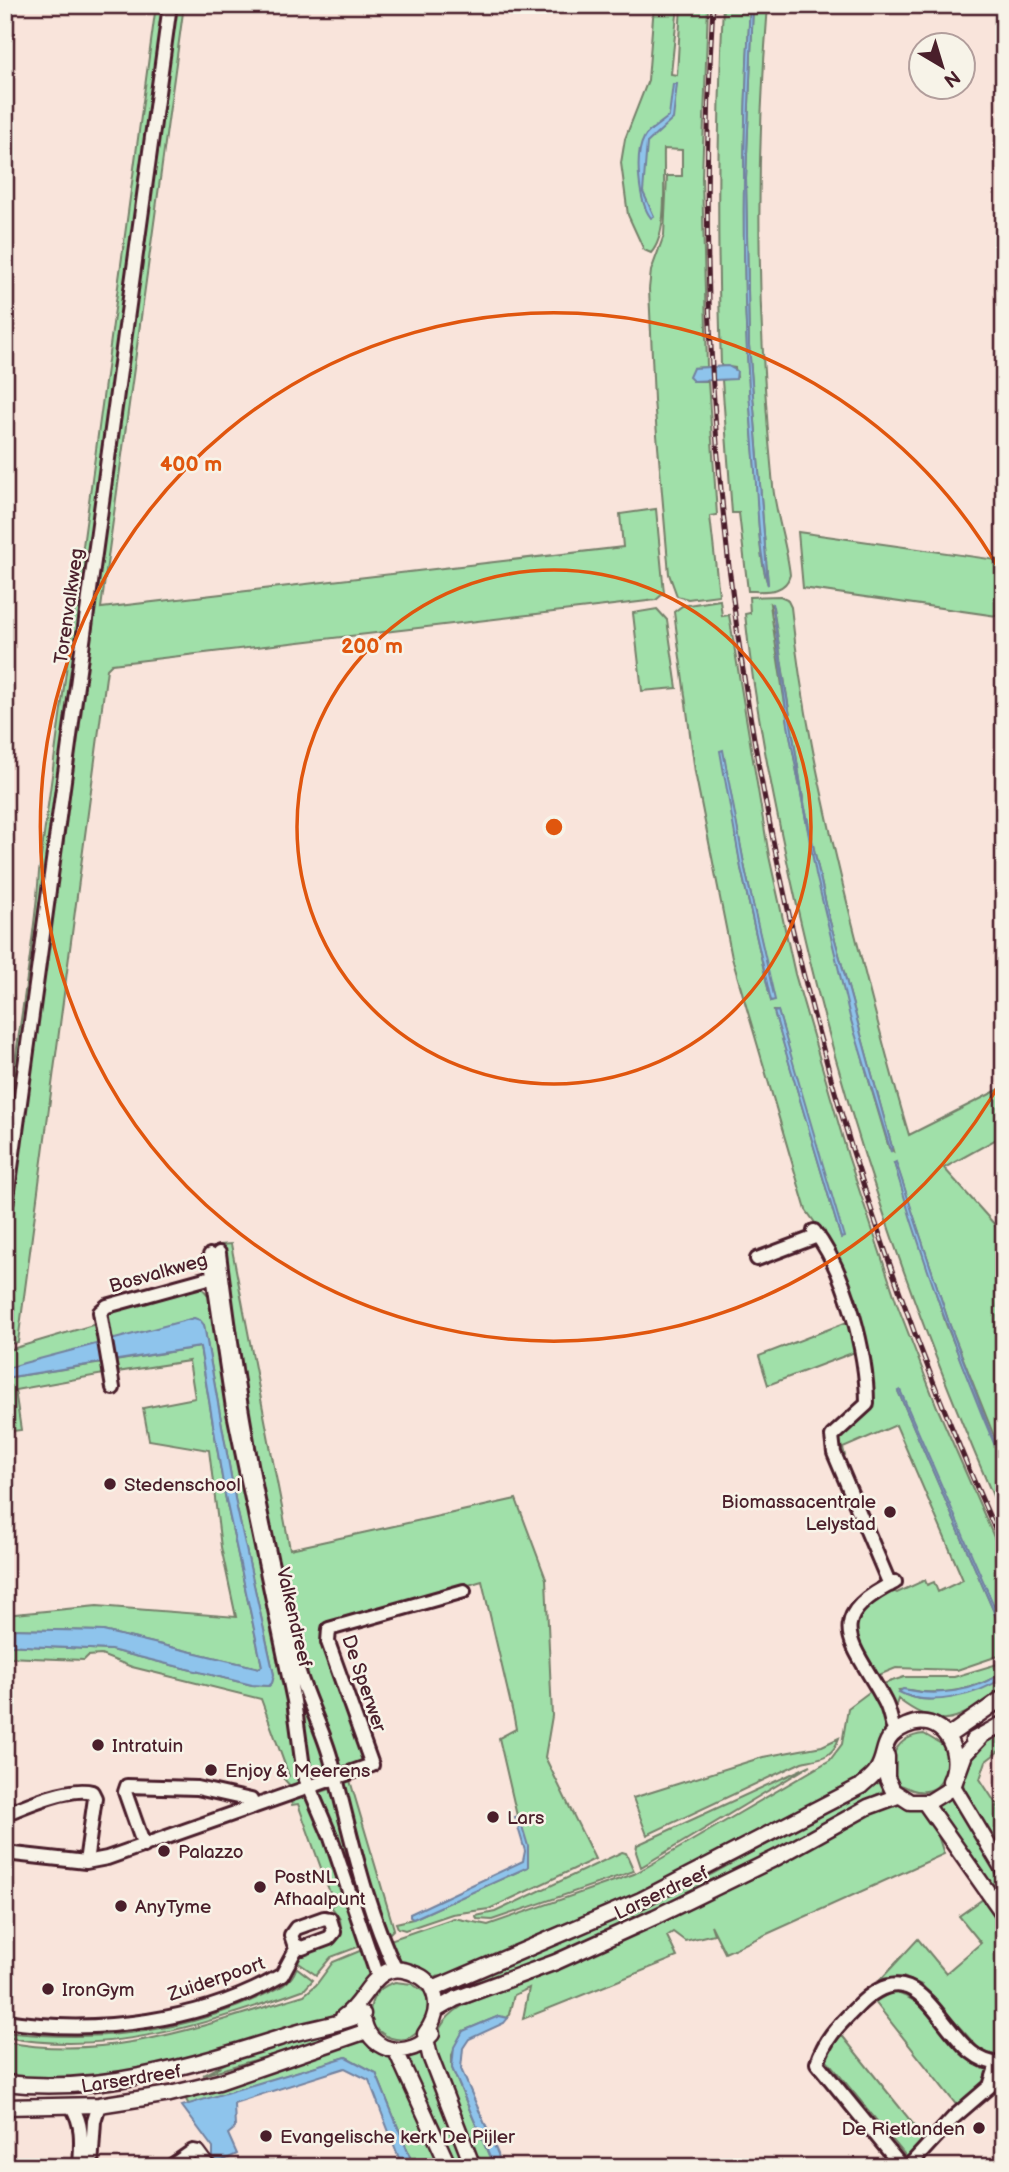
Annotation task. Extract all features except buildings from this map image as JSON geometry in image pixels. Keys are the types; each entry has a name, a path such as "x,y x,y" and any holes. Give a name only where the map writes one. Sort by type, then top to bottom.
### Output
{"main road":[{"path":"945,1733 1004,1697"},
{"path":"925,1803 940,1798 960,1774 959,1757 945,1733 923,1723 900,1732 884,1747 882,1770 896,1793 925,1803 1004,1914"},
{"path":"959,1757 980,1738 1004,1723"},
{"name":"Larserdreef","path":"430,1986 468,1973 641,1900 861,1786 882,1770"},
{"path":"896,1793 925,1797 952,1784"},
{"path":"952,1784 1004,1871"},
{"name":"Larserdreef","path":"439,2012 465,1998 556,1962 664,1912 776,1858 896,1793"},
{"path":"396,1970 413,1972 430,1986 439,2012 426,2037 413,2048 396,2051 381,2046 368,2035 360,2010 378,1980 396,1970"},
{"path":"378,1980 402,1976 430,1986"},
{"name":"Larserdreef","path":"5,2084 79,2085 120,2080 209,2060 338,2020 360,2010"},
{"path":"368,2035 396,2045 426,2037"},
{"name":"Larserdreef","path":"5,2106 72,2107 170,2094 219,2082 368,2035"},
{"path":"426,2037 473,2167"},
{"path":"396,2051 449,2167"}],"street":[{"name":"Torenvalkweg","path":"5,1212 170,5"},
{"path":"757,1259 816,1234 828,1251 855,1323 867,1404 832,1436 834,1453 893,1583 859,1604 851,1617 849,1629 851,1642 862,1665 900,1732"},
{"name":"Valkendreef","path":"214,1254 233,1408 257,1536 295,1701 308,1787 331,1838 378,1980"},
{"name":"Valkendreef","path":"217,1276 279,1590 299,1672 326,1743 358,1873 396,1970"},
{"name":"Bosvalkweg","path":"113,1388 100,1312 107,1306 217,1276"},
{"name":"De Sperwer","path":"334,1778 372,1765 328,1642 329,1629 464,1591"},
{"path":"5,1853 86,1862 144,1846 334,1778"},
{"path":"144,1846 125,1792 127,1786 197,1788 251,1800 253,1807"},
{"path":"5,1814 31,1803 83,1789 92,1792 95,1798 86,1862"},
{"name":"Zuiderpoort","path":"5,2021 39,2025 106,2025 195,2010 282,1975 297,1947"},
{"path":"902,2167 817,2063 823,2043 832,2032 871,1993 891,1984 901,1985 919,1995 975,2055 1000,2064 990,2086 954,2117 908,2167"},
{"path":"92,2167 94,2121 99,2105"},
{"path":"72,2107 81,2130 80,2167"},
{"path":"170,2167 193,2151 198,2152 209,2167"}],"green space":[{"path":"156,5 166,5 5,1189 9,1110 39,872"},
{"path":"172,5 184,5 101,608 623,547 620,514 656,509 664,593 656,600 112,664 107,669 18,1342 5,1345 5,1232 8,1231"},
{"path":"654,5 678,5 671,74 677,75 681,5 708,5 702,177 707,367 693,368 693,381 708,381 717,515 710,516 719,595 688,599 677,596 669,574 654,400 649,289 651,271 664,235 667,176 682,176 682,150 664,149 663,219 657,244 651,253 644,250 628,215 621,163 625,139 648,80"},
{"path":"723,5 750,5 745,121 745,294 760,543 768,585 749,345 746,179 753,5 768,5 761,125 761,306 773,486 790,575 784,586 767,591 748,591 739,513 732,513 722,380 737,377 735,368 721,366 719,140"},
{"path":"798,532 1004,561 1004,617 803,588"},
{"path":"780,596 787,599 791,607 806,715 828,823 909,1135 1004,1087 1004,1135 944,1168 1004,1235 1004,1334 1000,1335 1004,1344 1004,1461 949,1323 894,1163 946,1324 1004,1467 1004,1521 938,1363 909,1285 855,1126 832,1045 810,963 764,747 745,614 750,613 749,597","holes":["770,604 773,607 803,799 829,918 893,1151 889,1148 869,1081 818,879 791,742"]},
{"path":"720,600 722,616 729,615 769,856 795,974 848,1156 897,1304 937,1407 1004,1560 1004,1629 898,1391 1004,1635 1004,1654 957,1670 896,1668 874,1677 857,1637 859,1618 877,1601 893,1591 897,1593 925,1580 927,1585 934,1582 938,1592 963,1580 896,1425 843,1448 845,1456 835,1440 842,1430 866,1415 874,1399 857,1320 830,1244 806,1210 732,958 695,772 674,612 682,606","holes":["722,750 774,999 771,1001 741,868","774,1011 778,1011 841,1238"]},
{"path":"657,609 667,620 677,688 642,691 633,613"},
{"path":"231,1244 290,1549 516,1499 546,1579 552,1716 545,1757 595,1859 489,1909 452,1914 405,1930 398,1928 396,1923 413,1919 528,1867 520,1816 517,1816 499,1738 516,1729 482,1581 323,1628 330,1660 365,1763 339,1768 286,1614 235,1351 220,1245"},
{"path":"199,1285 212,1299 291,1698 302,1778 292,1788 283,1778 289,1776 261,1699 132,1667 101,1655 88,1656 84,1660 5,1657 5,1645 111,1650 252,1685 268,1686 272,1683 274,1675 236,1504 204,1325 194,1318 112,1342 107,1312"},
{"path":"850,1321 855,1352 768,1385 759,1356"},
{"path":"96,1324 100,1345 5,1369 5,1351"},
{"path":"200,1347 225,1495 262,1666 259,1668 103,1631 5,1629 5,1615 97,1606 236,1617 221,1547 209,1450 149,1440 143,1408 195,1398 189,1361 117,1372 115,1361"},
{"path":"103,1363 104,1374 15,1390 21,1430 5,1432 5,1378"},
{"path":"1004,1662 1004,1671 966,1688 935,1692 899,1690 921,1699 935,1699 966,1693 1004,1677 1004,1690 952,1718 928,1717 898,1699 895,1708 880,1685 904,1677 954,1677"},
{"path":"296,1670 329,1767 308,1776 304,1763"},
{"path":"872,1690 885,1717 885,1741 870,1767 848,1786 646,1892 448,1976 428,1977 399,1963 387,1941 454,1918 488,1925 634,1874 652,1864 830,1760 842,1744 848,1708"},
{"path":"1004,1731 1004,1747 986,1761 980,1779 1004,1816 1004,1864 974,1815 964,1787 963,1774 973,1753"},
{"path":"924,1734 948,1748 947,1764 943,1778 934,1789 917,1791 896,1784 892,1758 900,1744"},
{"path":"839,1738 829,1754 802,1762 647,1835 633,1798 763,1757 822,1746"},
{"path":"811,1765 641,1867 636,1852 637,1845"},
{"path":"349,1777 394,1929 386,1937 376,1916 342,1779"},
{"path":"883,1780 886,1789 778,1849 611,1929 440,2001 437,1991 558,1944 712,1874"},
{"path":"333,1790 348,1860 379,1939 372,1942 318,1793"},
{"path":"304,1795 310,1800 366,1944 331,1957 316,1975 293,1959 327,1945 341,1928 340,1919 331,1906 334,1904 298,1804 292,1805 290,1800"},
{"path":"951,1796 1004,1877 1004,1895 995,1890 935,1807"},
{"path":"897,1801 912,1804 931,1814 944,1854 725,1953 711,1925 714,1934 685,1941 673,1932 667,1936 677,1957 523,2019 529,1988 514,1995 508,2018 499,2016 463,2031 452,2055 452,2068 494,2167 480,2167 436,2058 436,2041 440,2027 449,2016 462,2006 613,1941 863,1813"},
{"path":"622,1852 626,1853 634,1871 492,1920 477,1919 476,1916 495,1912"},
{"path":"986,1897 1004,1921 1004,2057 1001,2058 980,2050 922,1985 903,1977 881,1979 918,1939 946,1973 981,1943 959,1916"},
{"path":"367,1948 372,1973 344,2012 217,2053 102,2079 5,2079 5,2042 44,2047 82,2047 120,2044 194,2028 304,1995 316,1985 333,1962"},
{"path":"292,1964 313,1980 305,1989 195,2025 119,2040 81,2043 5,2037 5,2032 70,2036 167,2027 229,2010 281,1987 290,1980 296,1969 290,1968"},
{"path":"395,1982 412,1984 429,1995 425,2020 416,2034 409,2038 388,2037 371,2026 373,1998 381,1989"},
{"path":"892,1992 920,2005 964,2053 990,2071 990,2079 958,2107 875,2002"},
{"path":"359,2019 361,2029 203,2075 232,2060"},
{"path":"840,2033 926,2140 909,2160 826,2059 827,2049"},
{"path":"356,2042 365,2042 391,2053 445,2167 418,2167 412,2162 376,2073 346,2057 189,2105 183,2094"},
{"path":"422,2050 469,2167 458,2167 407,2058"}],"water":[{"path":"750,5 753,5 746,179 749,345 768,585 758,522 745,288 745,118"},
{"path":"673,84 677,84 673,119 647,143 643,192 654,216 651,218 643,202 639,156 646,135 669,116"},
{"path":"728,366 737,371 736,379 693,381 689,377 693,368"},
{"path":"772,603 803,799 829,918 892,1147 891,1152 850,1017 816,874 788,725"},
{"path":"723,750 745,869 775,1000 771,1001 741,868 720,751"},
{"path":"778,1011 844,1237 841,1238 774,1012"},
{"path":"896,1162 949,1323 1004,1467 944,1317 906,1202 894,1163"},
{"path":"194,1318 204,1325 236,1504 274,1675 272,1683 269,1686 252,1685 111,1650 5,1645 5,1629 103,1631 259,1668 262,1666 225,1495 200,1347 5,1378 5,1369"},
{"path":"900,1390 1004,1629 1004,1635 898,1391"},
{"path":"1004,1671 1004,1677 993,1684 952,1698 924,1699 899,1692 903,1689 929,1693 955,1691 981,1684"},
{"path":"519,1816 528,1846 528,1867 413,1919 410,1917 410,1914 523,1861 525,1851 515,1817"},
{"path":"499,2016 508,2018 504,2023 469,2039 463,2048 461,2069 498,2154 501,2167 494,2167 452,2068 454,2047 463,2031"},
{"path":"346,2057 376,2073 412,2162 418,2167 406,2167 399,2158 369,2080 345,2068 234,2103 235,2128 228,2134 237,2154 218,2163 213,2158 213,2148 182,2106"}],"railway":[{"path":"713,5 707,204 714,402 733,599 764,795 807,988 861,1178 927,1365 1004,1549"}],"place":[{"name":"Stedenschool","path":"110,1484"},
{"name":"Biomassacentrale Lelystad","path":"890,1512"},
{"name":"Intratuin","path":"98,1745"},
{"name":"Enjoy & Meerens","path":"211,1770"},
{"name":"Lars","path":"493,1817"},
{"name":"Palazzo","path":"164,1851"},
{"name":"PostNL Afhaalpunt","path":"260,1887"},
{"name":"AnyTyme","path":"121,1906"},
{"name":"IronGym","path":"48,1989"},
{"name":"De Rietlanden","path":"979,2128"},
{"name":"Evangelische kerk De Pijler","path":"266,2136"}]}
